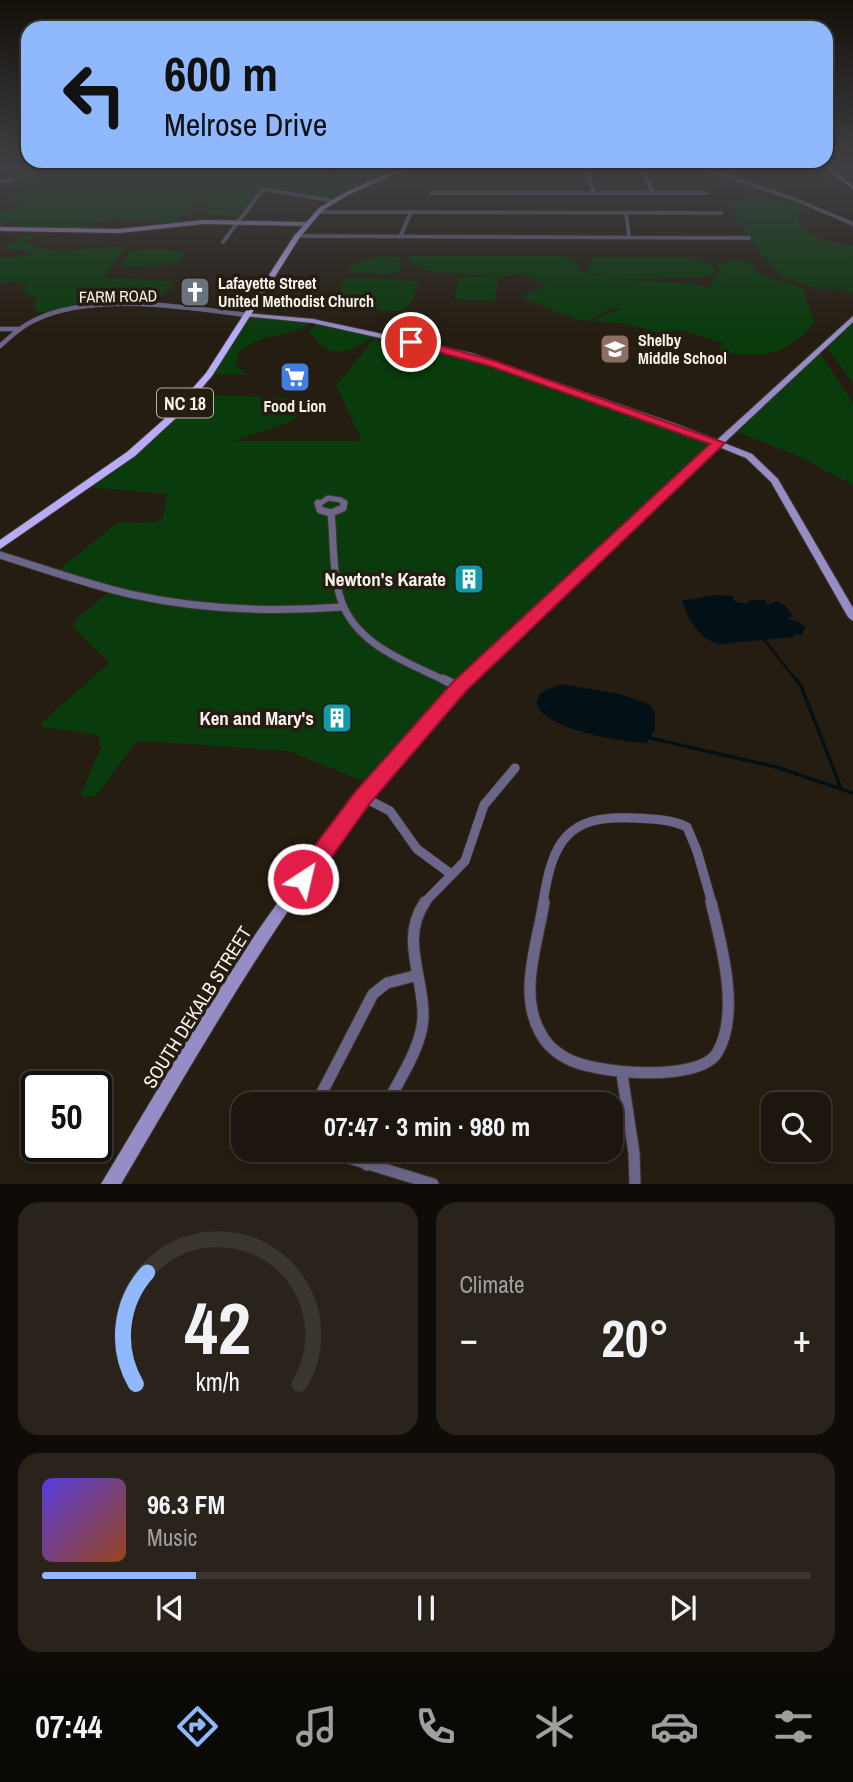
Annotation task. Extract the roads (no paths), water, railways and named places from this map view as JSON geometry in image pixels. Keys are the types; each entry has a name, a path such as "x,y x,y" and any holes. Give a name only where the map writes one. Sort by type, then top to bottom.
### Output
{"main road":[{"name":"NC 18","path":"0,545 131,454 173,416 209,374 308,222"}],"street":[{"path":"0,229 128,231 202,222"},
{"path":"223,242 240,222"},
{"path":"246,222 306,225"},
{"path":"400,237 406,222"},
{"path":"627,222 629,237"},
{"path":"297,236 748,238"},
{"name":"FARM ROAD","path":"0,346 19,329 45,315 90,308 184,308 247,315"},
{"path":"247,315 313,321 468,355 719,443 755,460 775,481 853,617"},
{"name":"SOUTH DEKALB STREET","path":"110,1184 234,979 363,797 459,687 853,318"},
{"path":"0,329 19,329"},
{"path":"331,513 343,607 355,627 374,644 459,687"},
{"path":"0,555 156,599 294,611 343,607"},
{"path":"393,1092 420,1037 423,1016 412,949 414,931 423,904 465,861 484,804 515,768"},
{"path":"363,797 390,811 418,849 451,874"},
{"path":"624,817 675,822 691,832 727,971 727,1027 717,1056 702,1068 622,1074 582,1066 560,1055 547,1044 537,1027 531,996 550,866 558,845 571,829 588,821 624,817"},
{"path":"322,1092 373,994 387,982 418,975"},
{"path":"622,1074 634,1153 635,1184"},
{"path":"359,1162 433,1184"}],"waterway":[{"path":"763,638 797,681"},
{"path":"796,679 841,788"},
{"path":"650,738 776,767 853,793"}],"place":[{"name":"Lafayette Street United Methodist Church","path":"195,292"},
{"name":"Shelby Middle School","path":"615,349"},
{"name":"Food Lion","path":"295,377"},
{"name":"Newton's Karate","path":"469,579"},
{"name":"Ken and Mary's","path":"337,718"}]}
